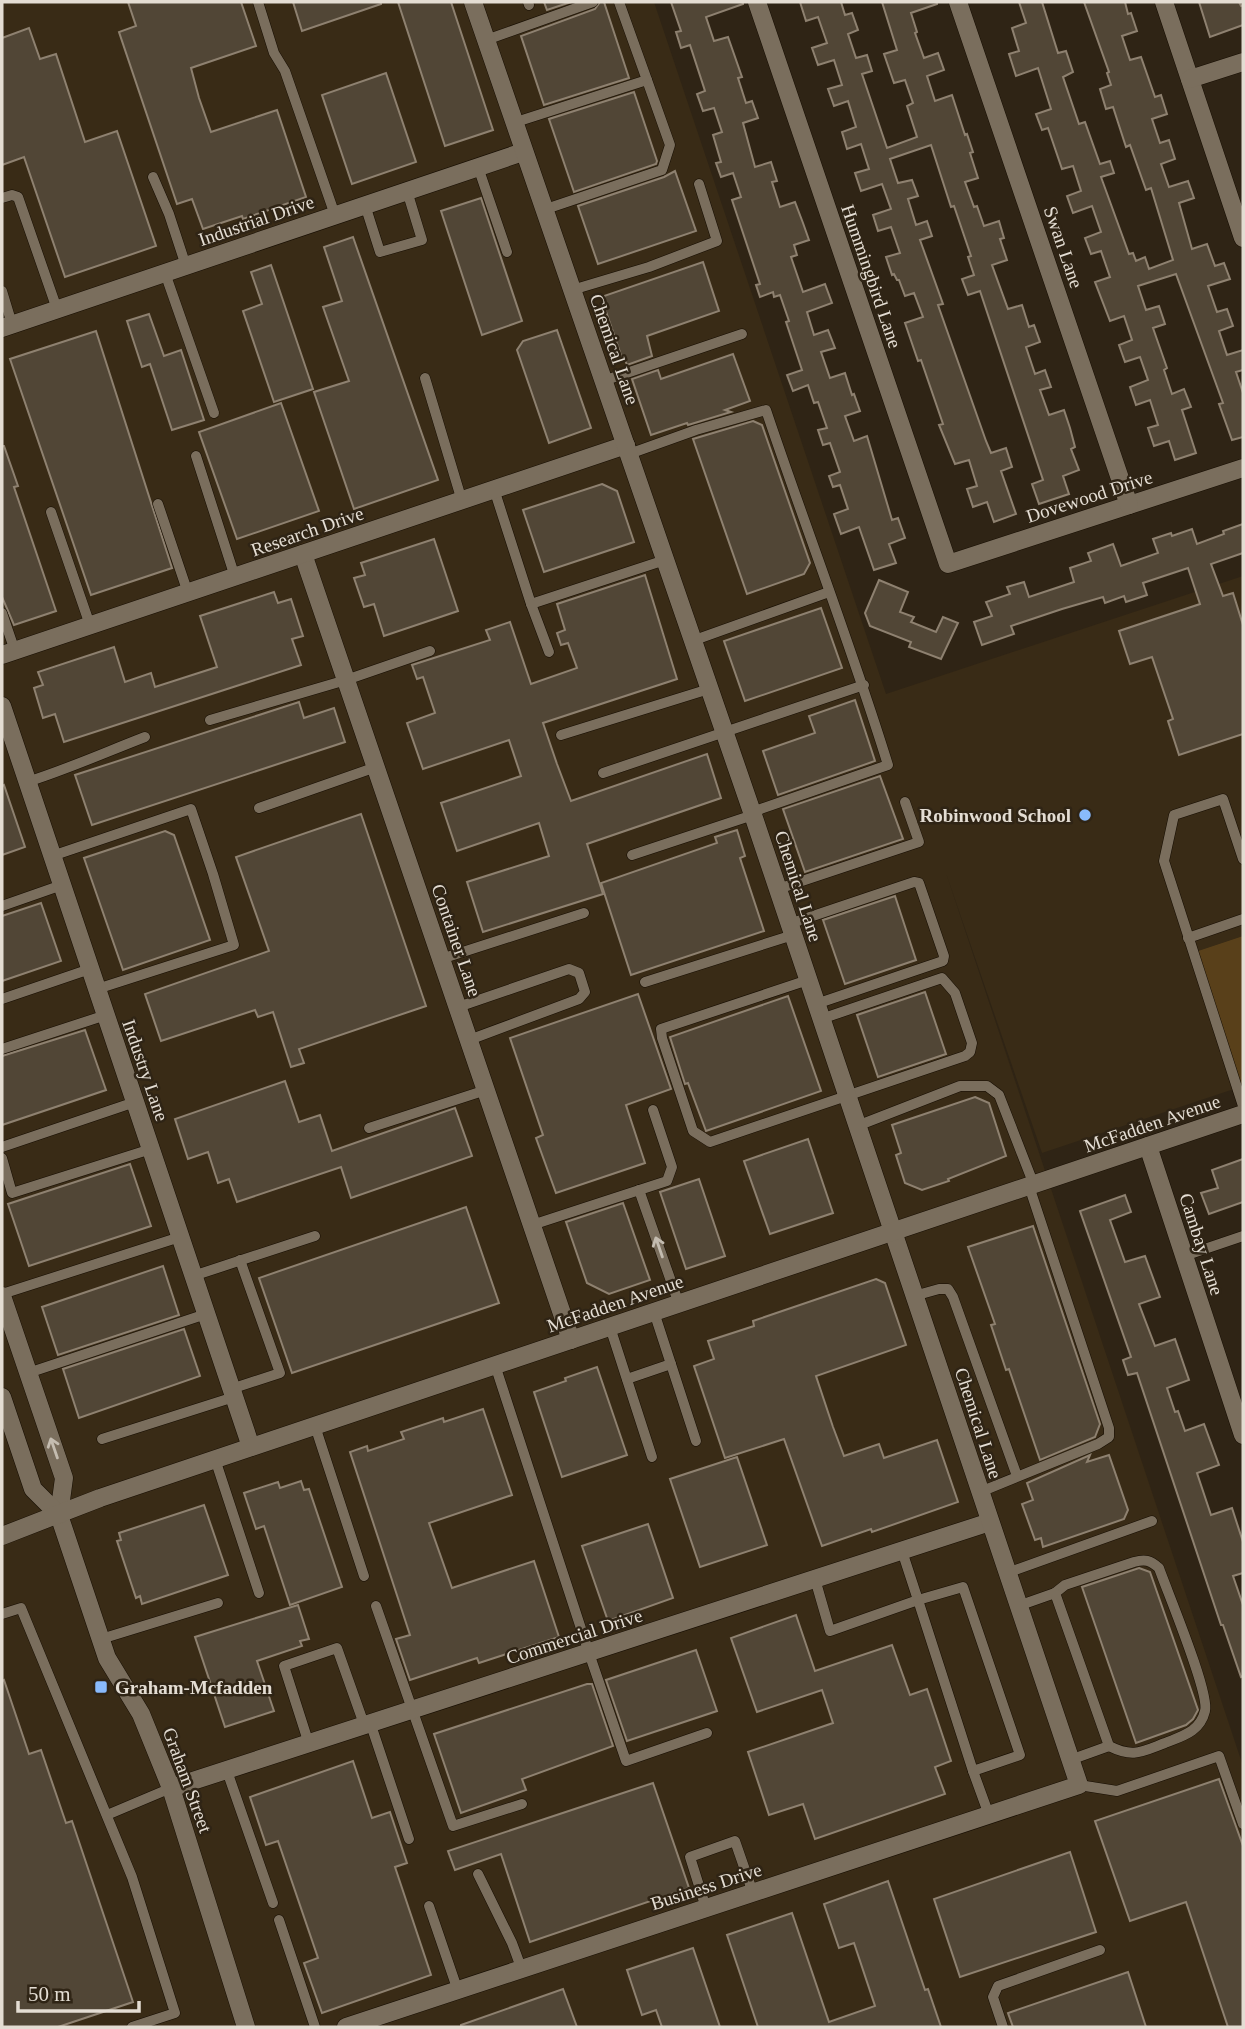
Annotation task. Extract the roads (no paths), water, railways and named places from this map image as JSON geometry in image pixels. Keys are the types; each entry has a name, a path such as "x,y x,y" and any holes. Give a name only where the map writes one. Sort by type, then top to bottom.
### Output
{"street":[{"name":"Chemical Lane","path":"473,2 778,889 1079,1785"},
{"name":"Hummingbird Lane","path":"757,2 948,564"},
{"name":"Swan Lane","path":"958,2 1129,505"},
{"path":"1164,2 1243,239"},
{"path":"1190,79 1243,62"},
{"name":"Industrial Drive","path":"7,326 523,152"},
{"name":"Research Drive","path":"8,653 494,489 627,450"},
{"name":"Dovewood Drive","path":"948,564 1243,468"},
{"name":"Container Lane","path":"303,554 571,1340"},
{"name":"Industry Lane","path":"2,706 251,1447"},
{"name":"McFadden Avenue","path":"2,1536 100,1498 1243,1114"},
{"name":"Cambay Lane","path":"1148,1146 1243,1435"},
{"name":"Graham Street","path":"2,1295 64,1478 59,1514 107,1658 141,1714 171,1788 246,2027"},
{"name":"Graham Street","path":"2,1397 33,1489 59,1514"},
{"name":"Commercial Drive","path":"171,1788 413,1712 990,1522"},
{"name":"Business Drive","path":"346,2027 1079,1785"}],"lane":[{"path":"258,2 274,53 285,71 335,215"},
{"path":"485,40 593,2"},
{"path":"543,210 662,170 670,145 619,2"},
{"path":"513,123 647,80"},
{"path":"478,167 507,252"},
{"path":"153,177 169,214 186,266"},
{"path":"572,290 649,267 717,241 699,184"},
{"path":"365,205 380,252 422,240 407,191"},
{"path":"2,198 12,195 18,197 58,309"},
{"path":"165,273 214,413"},
{"path":"2,290 7,326"},
{"path":"603,381 742,334"},
{"path":"425,378 462,501"},
{"path":"627,450 766,410 864,685 888,765 632,855"},
{"path":"196,456 235,577"},
{"path":"494,489 549,652"},
{"path":"158,504 188,593"},
{"path":"51,512 90,625"},
{"path":"531,604 665,560"},
{"path":"692,641 829,592"},
{"path":"2,612 8,653"},
{"path":"210,720 346,680 430,651"},
{"path":"603,773 864,685"},
{"path":"561,735 709,689"},
{"path":"27,782 76,766 96,755 145,737"},
{"path":"259,808 376,767"},
{"path":"1243,859 1223,799 1174,816 1164,861 1243,1106"},
{"path":"778,889 919,842 905,802"},
{"path":"52,856 191,809 213,874 234,945 97,989"},
{"path":"645,982 914,882 919,883 944,956 943,961 819,1011"},
{"path":"2,906 62,886"},
{"path":"441,959 584,913"},
{"path":"1188,938 1243,919"},
{"path":"2,999 90,969"},
{"path":"458,1007 569,969 579,973 585,992 579,999 469,1040"},
{"path":"808,980 661,1029 693,1131 710,1142 965,1056 970,1052 972,1043 955,993 942,978 819,1011"},
{"path":"2,1049 106,1015"},
{"path":"857,1125 960,1086 987,1086 999,1095 1031,1185 1109,1428 1109,1437 1098,1444 979,1492"},
{"path":"369,1128 486,1090"},
{"path":"2,1147 135,1102"},
{"path":"532,1226 667,1181 672,1167 653,1110"},
{"path":"2,1158 12,1193 151,1149"},
{"path":"639,1190 678,1304"},
{"path":"193,1276 316,1236"},
{"path":"1184,1256 1243,1236"},
{"path":"2,1295 180,1237"},
{"path":"102,1439 233,1393 280,1373 240,1260"},
{"path":"914,1296 948,1289 953,1297 1017,1476"},
{"path":"654,1312 696,1441"},
{"path":"28,1373 206,1314"},
{"path":"610,1327 652,1457"},
{"path":"627,1379 671,1364"},
{"path":"495,1365 626,1761 707,1733"},
{"path":"314,1426 365,1576"},
{"path":"215,1459 259,1593"},
{"path":"1007,1573 1152,1521"},
{"path":"902,1551 989,1815"},
{"path":"1018,1606 1134,1562 1144,1559 1153,1562 1159,1568 1195,1666 1206,1710 1198,1726 1189,1733 1136,1754 1125,1754 1109,1746 1055,1593"},
{"path":"815,1579 830,1631 963,1587 1020,1755 974,1772"},
{"path":"101,1639 218,1603"},
{"path":"376,1606 453,1826 522,1804"},
{"path":"2,1614 21,1608 132,1877 175,2013 134,2027"},
{"path":"309,1744 284,1666 337,1648 409,1839"},
{"path":"1070,1760 1109,1746"},
{"path":"1079,1785 1117,1791 1219,1756 1243,1824"},
{"path":"227,1771 273,1903"},
{"path":"107,1815 171,1788"},
{"path":"706,1908 690,1857 735,1841 753,1893"},
{"path":"478,1874 522,1969"},
{"path":"429,1906 458,1990"},
{"path":"279,1920 315,2027"},
{"path":"1003,2027 993,1997 998,1986 1100,1950"}],"place":[{"name":"Robinwood School","path":"1085,815"},
{"name":"Graham-Mcfadden","path":"101,1687"}]}
